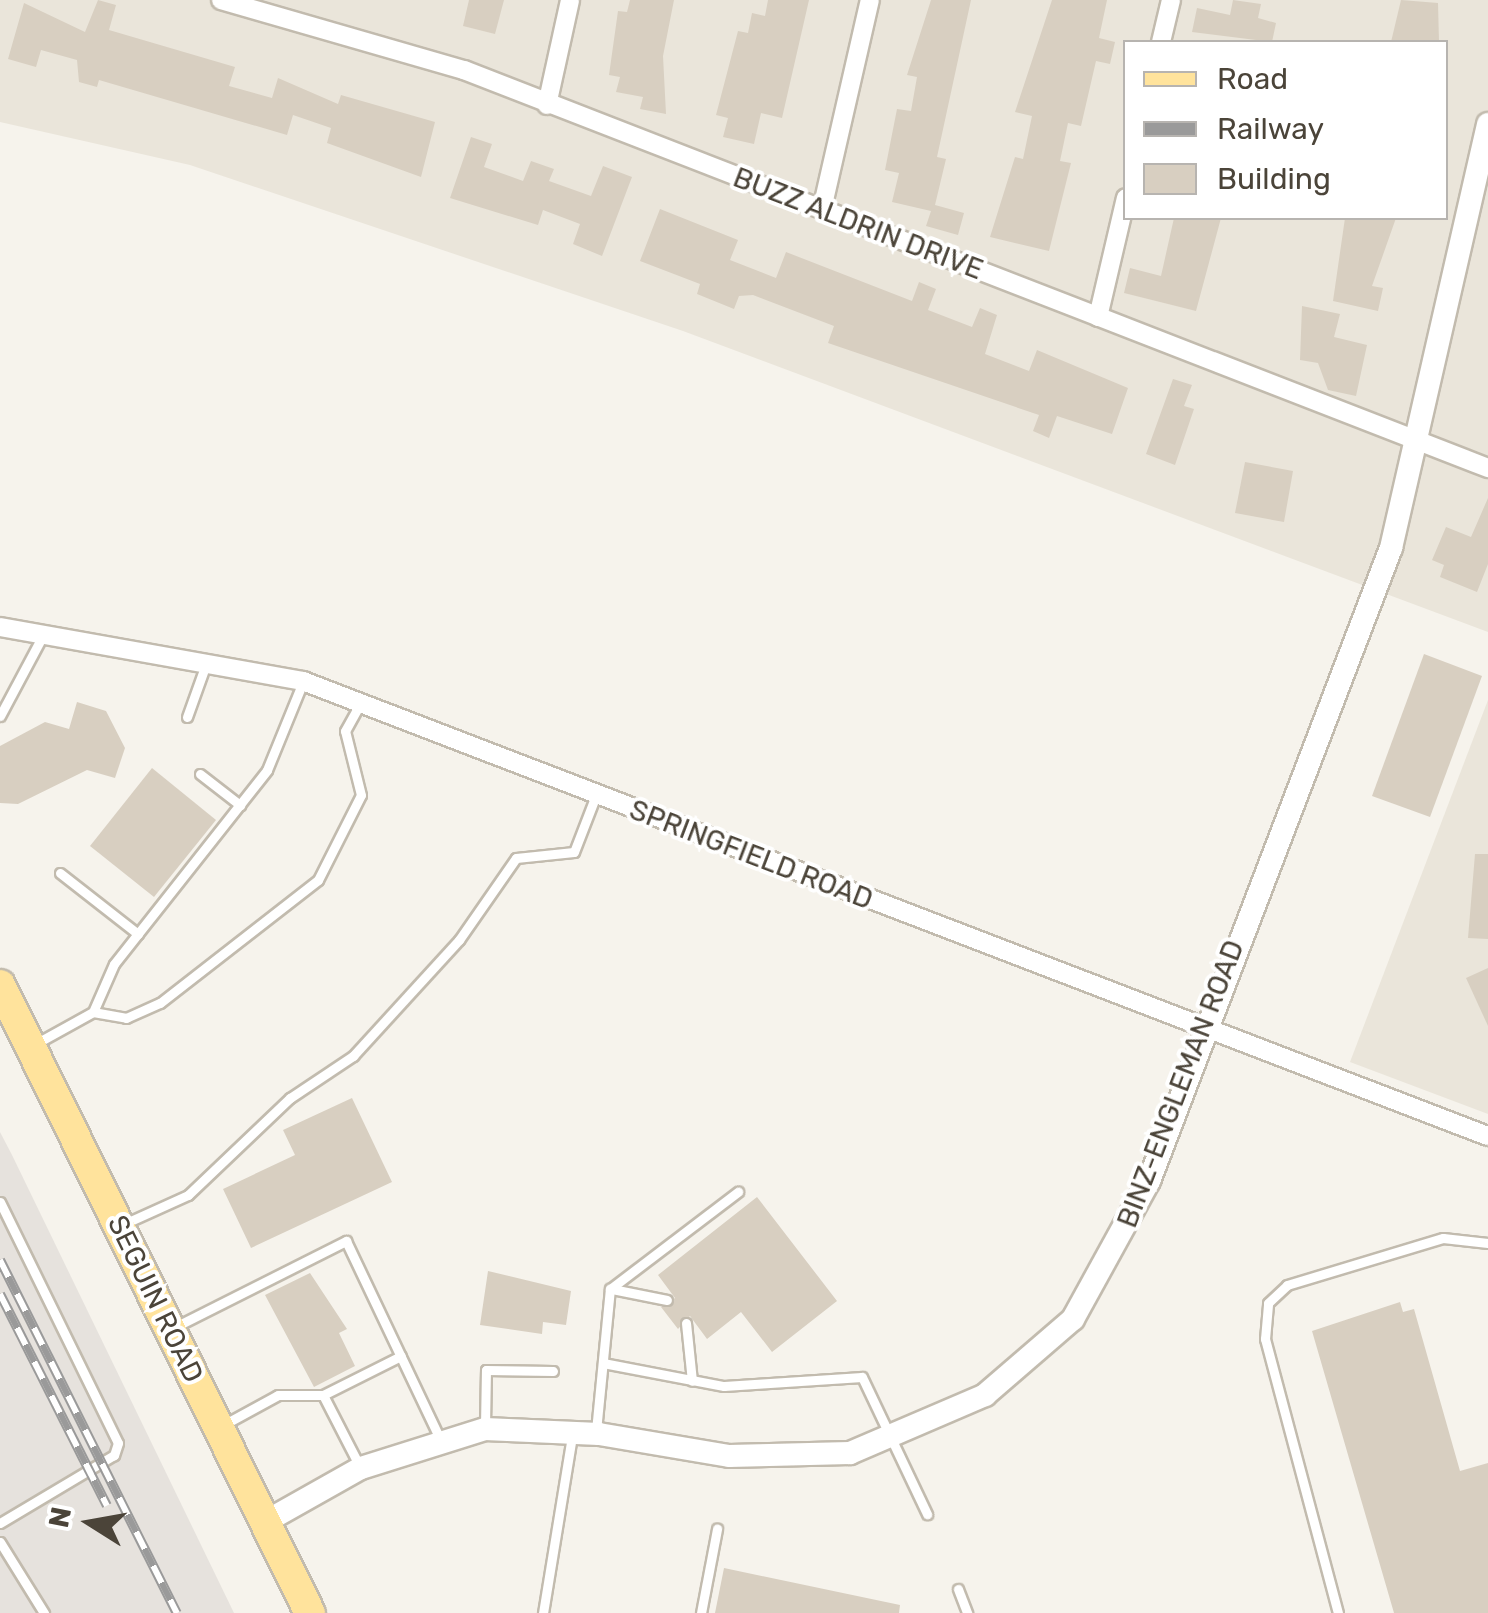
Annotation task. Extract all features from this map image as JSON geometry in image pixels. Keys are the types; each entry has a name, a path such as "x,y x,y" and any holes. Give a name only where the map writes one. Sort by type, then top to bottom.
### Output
{"main road":[{"name":"SEGUIN ROAD","path":"0,985 310,1613"}],"street":[{"name":"BUZZ ALDRIN DRIVE","path":"221,0 266,6 404,50 1488,468"},
{"path":"547,104 570,0"},
{"path":"822,210 870,0"},
{"path":"1161,40 1171,0"},
{"name":"BINZ-ENGLEMAN ROAD","path":"265,1522 360,1468 440,1439 485,1429 584,1433 778,1457 850,1453 892,1439 984,1395 1072,1319 1134,1216 1200,1028 1391,548 1488,124"},
{"path":"1098,317 1123,211"},
{"name":"SPRINGFIELD ROAD","path":"0,627 207,661 303,682 1488,1136"}],"lane":[{"path":"0,716 44,632"},
{"path":"187,717 207,661"},
{"path":"30,1046 93,1012 138,934 240,805 289,732 303,682"},
{"path":"93,1012 126,1018 160,1003 318,880 361,796 346,731 360,704"},
{"path":"200,774 240,805"},
{"path":"119,1226 188,1195 290,1098 352,1056 460,940 516,858 574,852 596,795"},
{"path":"60,873 138,934"},
{"path":"543,1613 603,1362 610,1289 738,1192"},
{"path":"0,1202 118,1443 114,1455 0,1523"},
{"path":"1338,1613 1265,1339 1268,1303 1286,1284 1444,1238 1488,1243"},
{"path":"170,1329 346,1241 440,1439"},
{"path":"610,1289 666,1300"},
{"path":"686,1323 692,1381"},
{"path":"218,1428 278,1395 324,1396 400,1356"},
{"path":"603,1362 692,1381 796,1388 862,1376 927,1514"},
{"path":"485,1429 486,1370 553,1371"},
{"path":"324,1396 360,1468"},
{"path":"701,1613 717,1529"},
{"path":"0,1542 44,1613"},
{"path":"958,1589 967,1613"}],"shaded area":[{"path":"0,0 1488,0 1488,632 683,331 190,165 0,122"},
{"path":"1488,700 1488,1114 1350,1062"},
{"path":"0,1132 12,1155 234,1613 0,1613"}],"building":[{"path":"98,0 116,5 109,30 235,67 229,86 272,98 278,78 338,104 341,95 435,122 421,177 327,143 331,128 293,115 287,135 99,80 97,87 79,82 77,60 41,50 36,67 8,59 24,3 85,32"},
{"path":"469,0 504,0 495,34 463,26"},
{"path":"630,0 674,0 663,56 666,114 640,109 643,97 616,92 620,77 609,75 618,11 627,12"},
{"path":"768,0 809,0 782,118 761,113 754,144 723,137 728,118 716,115 738,31 748,33 752,13 765,16"},
{"path":"931,0 971,0 937,157 946,159 935,205 964,213 958,235 926,226 931,211 892,202 899,173 885,170 897,109 911,111 917,77 907,75"},
{"path":"1052,0 1107,0 1099,38 1115,42 1110,64 1096,61 1081,126 1068,123 1060,161 1071,163 1049,251 990,237 1015,157 1023,159 1032,116 1015,112"},
{"path":"1233,0 1261,4 1258,18 1276,23 1272,40 1192,32 1197,8 1230,15"},
{"path":"1401,0 1438,3 1439,40 1391,40"},
{"path":"471,137 492,144 484,167 523,181 531,161 554,169 549,181 591,196 603,166 632,177 602,256 573,244 580,224 543,210 538,225 450,198"},
{"path":"660,209 738,240 730,260 776,278 786,252 912,301 919,282 936,289 928,310 972,327 980,308 997,315 985,354 1029,371 1037,350 1128,388 1112,434 1057,416 1049,438 1033,431 1039,415 828,343 834,326 753,295 739,296 734,309 697,294 700,284 640,261"},
{"path":"1174,220 1220,220 1196,311 1124,293 1130,268 1161,276"},
{"path":"1345,220 1395,220 1372,286 1383,288 1378,311 1333,301"},
{"path":"1302,306 1340,314 1334,337 1367,345 1356,396 1328,390 1318,363 1300,360"},
{"path":"1173,379 1192,385 1184,406 1194,409 1175,465 1146,454"},
{"path":"1245,462 1293,471 1284,522 1235,513"},
{"path":"1488,498 1488,564 1477,592 1440,577 1444,565 1432,560 1446,527 1471,537"},
{"path":"1424,654 1482,676 1430,817 1372,796"},
{"path":"77,702 106,711 125,748 115,778 87,770 18,804 0,803 0,746 45,722 69,729"},
{"path":"152,768 216,820 154,897 90,846"},
{"path":"1475,854 1488,854 1488,939 1468,938"},
{"path":"1488,968 1488,1026 1466,978"},
{"path":"352,1098 392,1182 251,1248 223,1189 295,1155 283,1130"},
{"path":"757,1197 837,1301 772,1352 741,1312 707,1339 690,1316 678,1329 661,1307 675,1298 658,1275"},
{"path":"488,1271 571,1291 566,1325 543,1322 542,1334 480,1325"},
{"path":"310,1273 347,1329 339,1333 355,1366 314,1387 265,1295"},
{"path":"1400,1302 1403,1312 1414,1309 1460,1471 1488,1463 1488,1613 1394,1613 1312,1331"},
{"path":"724,1568 900,1605 899,1613 715,1613"}],"railway":[{"path":"0,1260 177,1613"},
{"path":"0,1294 107,1506"}]}
